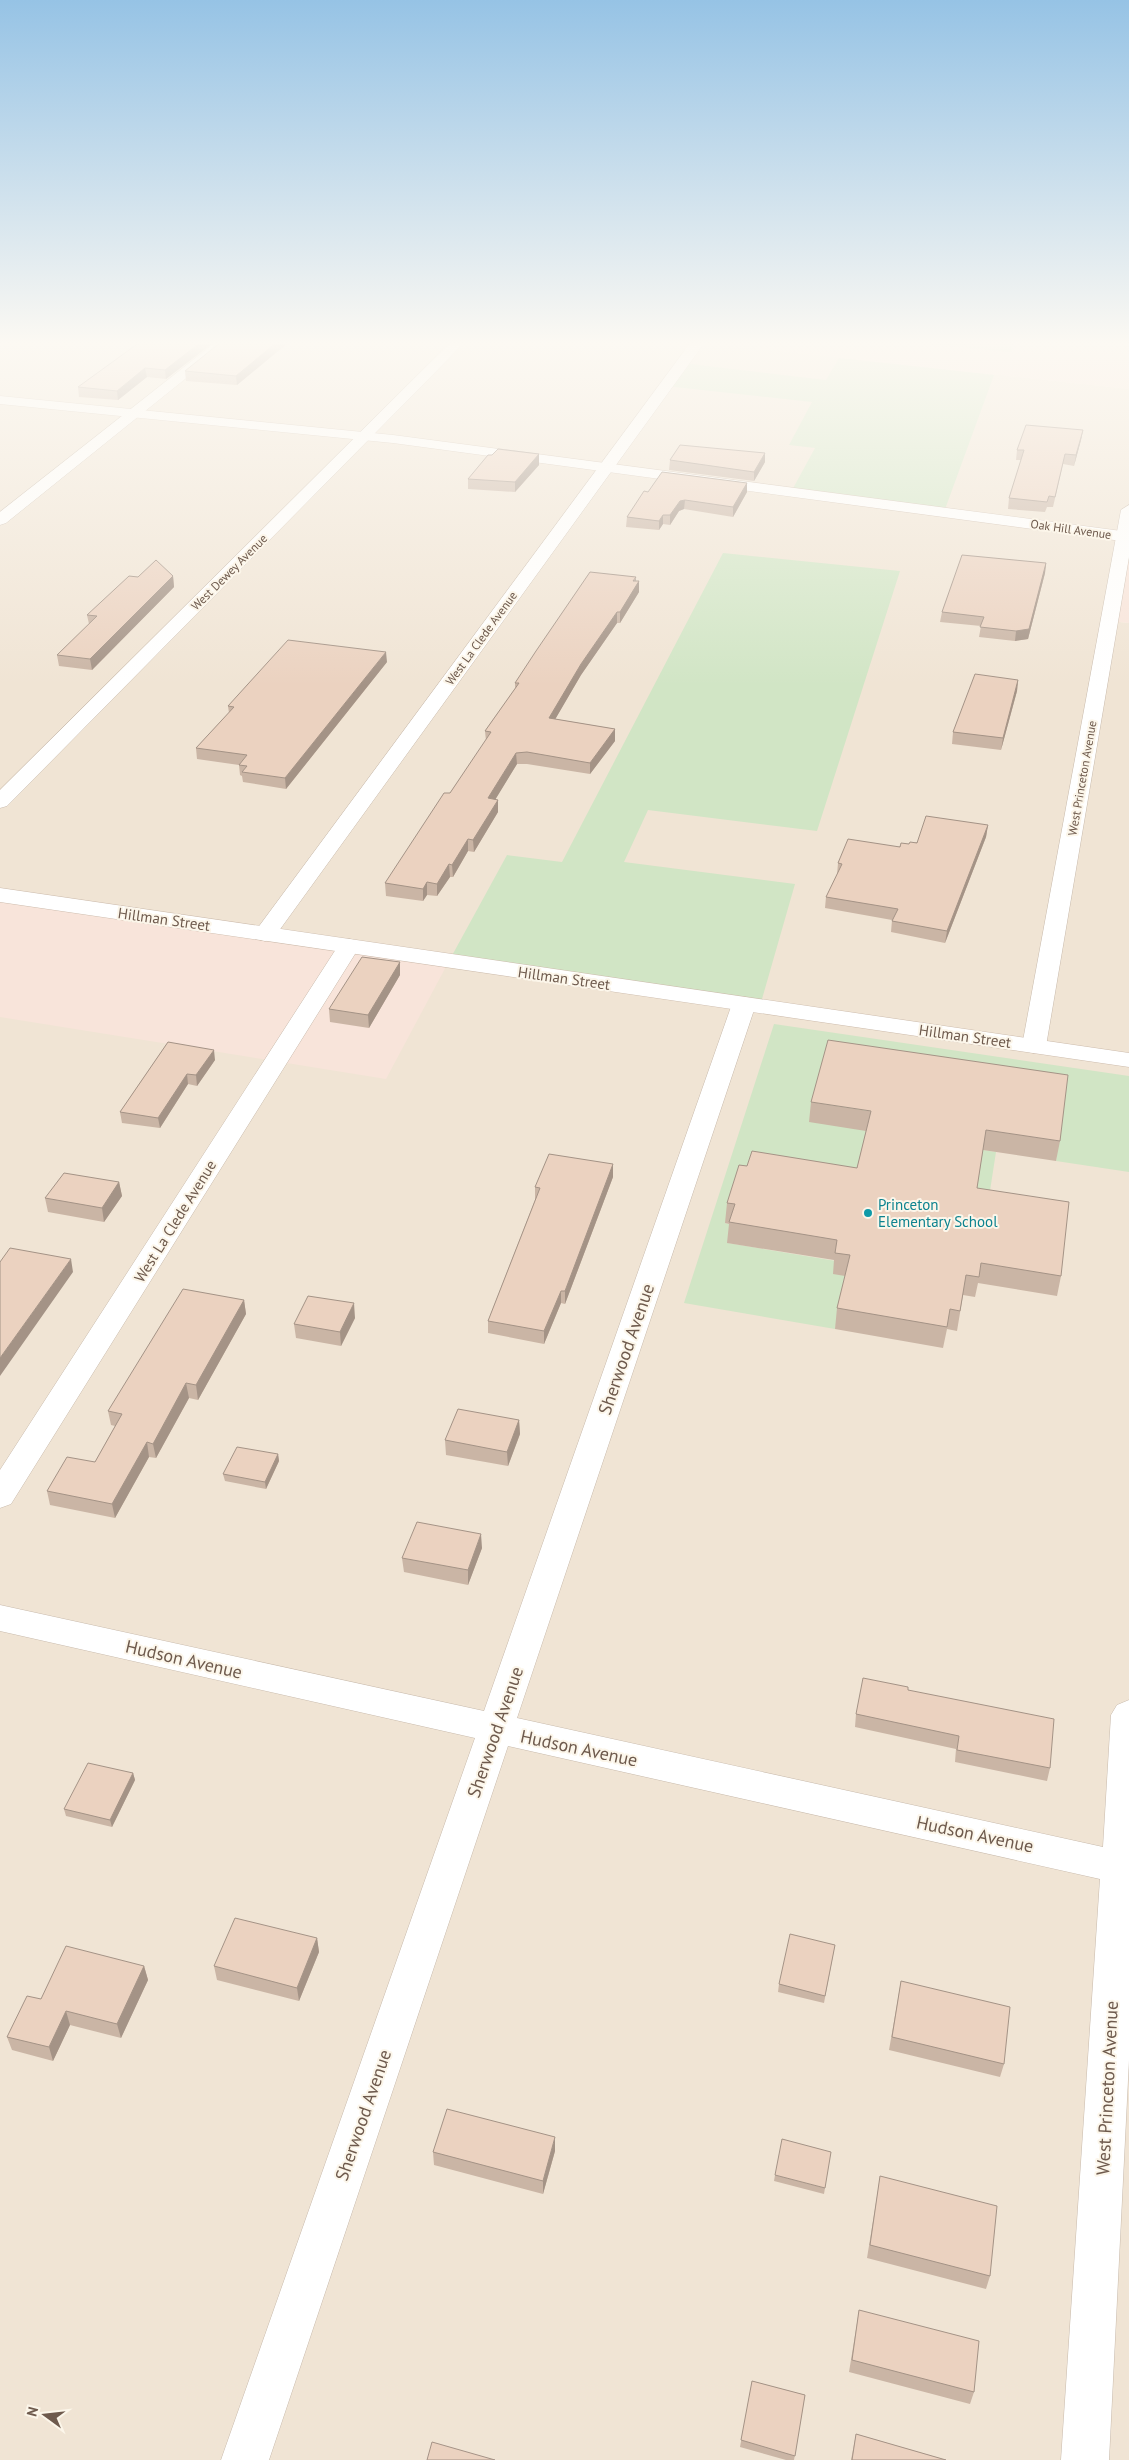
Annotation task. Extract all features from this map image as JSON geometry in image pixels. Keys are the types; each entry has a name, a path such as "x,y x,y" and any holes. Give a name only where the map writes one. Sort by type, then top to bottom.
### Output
{"street":[{"path":"0,520 80,457"},
{"name":"West Dewey Avenue","path":"0,802 343,457"},
{"name":"Oak Hill Avenue","path":"521,457 1127,537"},
{"name":"West La Clede Avenue","path":"265,934 614,457"},
{"name":"West Princeton Avenue","path":"1034,1046 1127,537 1129,510"},
{"name":"Hillman Street","path":"0,895 1129,1060"},
{"name":"West La Clede Avenue","path":"0,1496 350,946"},
{"name":"Sherwood Avenue","path":"245,2460 744,1004"},
{"name":"Hudson Avenue","path":"0,1618 1124,1868"},
{"name":"West Princeton Avenue","path":"1085,2460 1124,1868 1129,1715"}],"shaded area":[{"path":"0,457 1129,457 1129,537 1110,621 1129,623 1129,2460 0,2460"},
{"path":"1129,537 1129,623 1110,621"},
{"path":"0,895 449,961 386,1079 0,1017"}],"green space":[{"path":"810,457 964,457 944,512 791,492"},
{"path":"723,553 900,571 817,831 648,810 624,862 795,884 760,1006 449,961 507,855 562,862"},
{"path":"774,1024 1129,1076 1129,1172 1056,1161 1064,1095 892,1135 870,1179 725,1223 733,1225 728,1243 836,1261 847,1276 835,1329 684,1303"},
{"path":"971,1148 996,1152 987,1210 930,1190"}],"building":[{"path":"486,457 537,457 515,482 468,479"},
{"path":"672,457 763,457 754,472 670,460"},
{"path":"1022,457 1064,457 1055,497 1049,496 1047,502 1009,498"},
{"path":"662,472 747,483 733,507 685,500 680,501 670,515 663,515 659,521 627,517 644,491 648,492"},
{"path":"962,555 1046,563 1029,629 1016,631 980,627 984,617 942,612"},
{"path":"156,560 173,576 90,659 57,655 97,616 87,615 129,576 138,577"},
{"path":"590,572 636,577 633,581 639,581 620,612 617,612 581,664 549,718 615,729 590,763 527,752 516,753 488,798 498,800 473,840 468,839 452,865 449,864 437,884 427,882 423,889 385,883 444,793 450,793 491,732 485,731 519,683 515,683"},
{"path":"288,640 386,652 285,778 242,772 247,766 239,765 247,755 196,748 234,707 228,706"},
{"path":"975,674 1018,680 1003,738 953,732"},
{"path":"926,816 988,825 947,931 892,921 898,909 826,897 842,864 838,863 848,839 900,847 901,843 917,843"},
{"path":"362,957 400,962 368,1015 329,1009"},
{"name":"Princeton Elementary School","path":"828,1040 1068,1075 1060,1141 986,1130 977,1188 1069,1202 1061,1276 981,1263 979,1277 966,1275 960,1311 950,1309 947,1327 837,1308 850,1255 835,1253 837,1240 729,1222 735,1204 727,1203 739,1165 747,1166 752,1151 857,1168 871,1111 811,1102"},
{"path":"168,1042 214,1050 196,1075 187,1074 158,1118 120,1112"},
{"path":"549,1154 613,1164 565,1291 561,1291 544,1331 488,1321 540,1188 535,1187"},
{"path":"64,1173 119,1182 102,1208 45,1198"},
{"path":"10,1248 71,1259 0,1358 0,1262"},
{"path":"183,1289 244,1300 196,1385 186,1383 153,1444 147,1442 112,1504 47,1491 67,1457 95,1462 122,1414 108,1411"},
{"path":"308,1296 354,1303 340,1332 294,1324"},
{"path":"458,1409 519,1420 507,1452 445,1440"},
{"path":"237,1447 278,1454 265,1482 223,1474"},
{"path":"417,1522 481,1534 468,1570 402,1558"},
{"path":"863,1678 908,1687 908,1690 1054,1719 1050,1768 957,1750 959,1736 856,1714"},
{"path":"88,1763 133,1773 110,1820 64,1809"},
{"path":"235,1918 317,1938 297,1988 214,1966"},
{"path":"790,1934 835,1945 825,1996 779,1984"},
{"path":"66,1946 144,1966 117,2024 66,2011 49,2047 7,2037 27,1996 41,1999"},
{"path":"901,1981 1010,2007 1004,2064 892,2037"},
{"path":"447,2109 555,2137 543,2181 433,2152"},
{"path":"782,2139 831,2152 825,2188 775,2175"},
{"path":"880,2176 997,2206 990,2276 870,2245"},
{"path":"859,2310 979,2341 974,2392 852,2360"},
{"path":"752,2381 805,2395 795,2456 741,2440"},
{"path":"856,2434 946,2460 852,2460"},
{"path":"432,2442 495,2460 427,2460"}],"place":[{"name":"Princeton Elementary School","path":"868,1213"}]}
